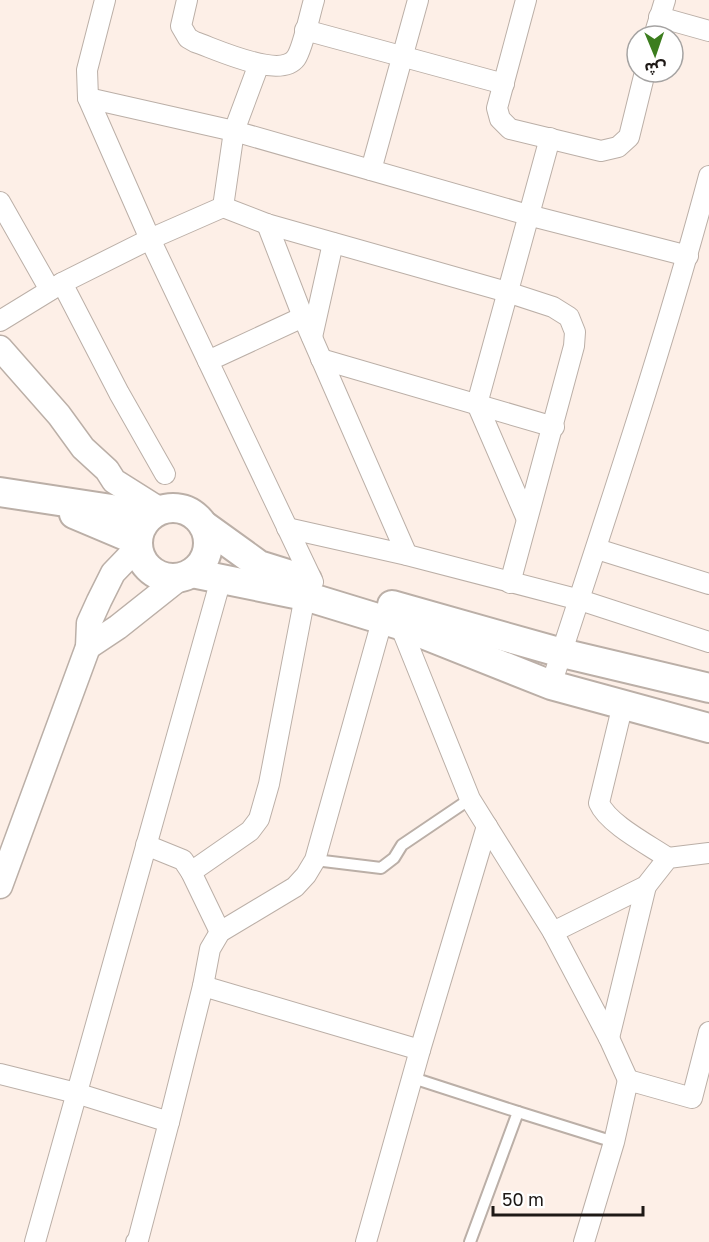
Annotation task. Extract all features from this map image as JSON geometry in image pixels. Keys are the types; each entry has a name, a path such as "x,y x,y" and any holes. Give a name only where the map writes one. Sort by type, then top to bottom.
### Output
{"main road":[{"path":"0,492 156,512 181,508 199,518 205,526 259,565 309,589 551,685 709,728"},
{"path":"36,498 138,544"},
{"path":"156,512 142,526 138,544 141,558 148,568 158,575 170,578 187,575 309,589 709,688"},
{"path":"187,575 205,559 208,537 205,526"}],"street":[{"path":"105,0 87,70 88,98 150,239 287,528 309,589 269,784 259,819 250,831 191,872"},
{"path":"187,0 181,26 188,38 259,64 286,65 296,58 314,0"},
{"path":"371,170 418,0"},
{"path":"526,0 497,108 503,123 510,129 601,151 618,147 629,137 642,84"},
{"path":"659,18 709,31"},
{"path":"305,30 504,84"},
{"path":"222,207 234,131 259,64"},
{"path":"88,98 234,131 528,215 688,256"},
{"path":"526,517 477,404 550,138"},
{"path":"551,685 597,549 688,256 701,237 709,176"},
{"path":"0,202 56,287 165,474"},
{"path":"0,321 56,287 150,239 222,207 267,224 553,307 569,317 575,332 574,346 554,427 526,517 510,583"},
{"path":"267,224 303,317 407,555"},
{"path":"312,337 333,243"},
{"path":"208,361 303,317"},
{"path":"0,348 59,416 83,448 107,470 114,481 156,512"},
{"path":"321,359 554,427"},
{"path":"287,528 407,555 580,600 709,642"},
{"path":"0,886 88,647 89,622 113,573 138,544"},
{"path":"597,549 709,584"},
{"path":"88,647 187,575"},
{"path":"35,1242 221,579"},
{"path":"391,623 470,799 553,932 609,1038 628,1080 614,1142 584,1242"},
{"path":"139,1241 204,986 210,949 220,932 295,887 315,860 391,623"},
{"path":"623,704 600,803 607,815 668,858 709,853"},
{"path":"366,1242 486,826"},
{"path":"146,845 183,860 220,932"},
{"path":"609,1038 646,886 668,858"},
{"path":"553,932 646,886"},
{"path":"204,986 420,1050"},
{"path":"628,1080 700,1100 709,1032"},
{"path":"0,1074 76,1093 170,1122"}],"lane":[{"path":"315,860 381,868 394,858 402,845 470,799"},
{"path":"413,1078 614,1142"},
{"path":"470,1242 518,1112"}]}
